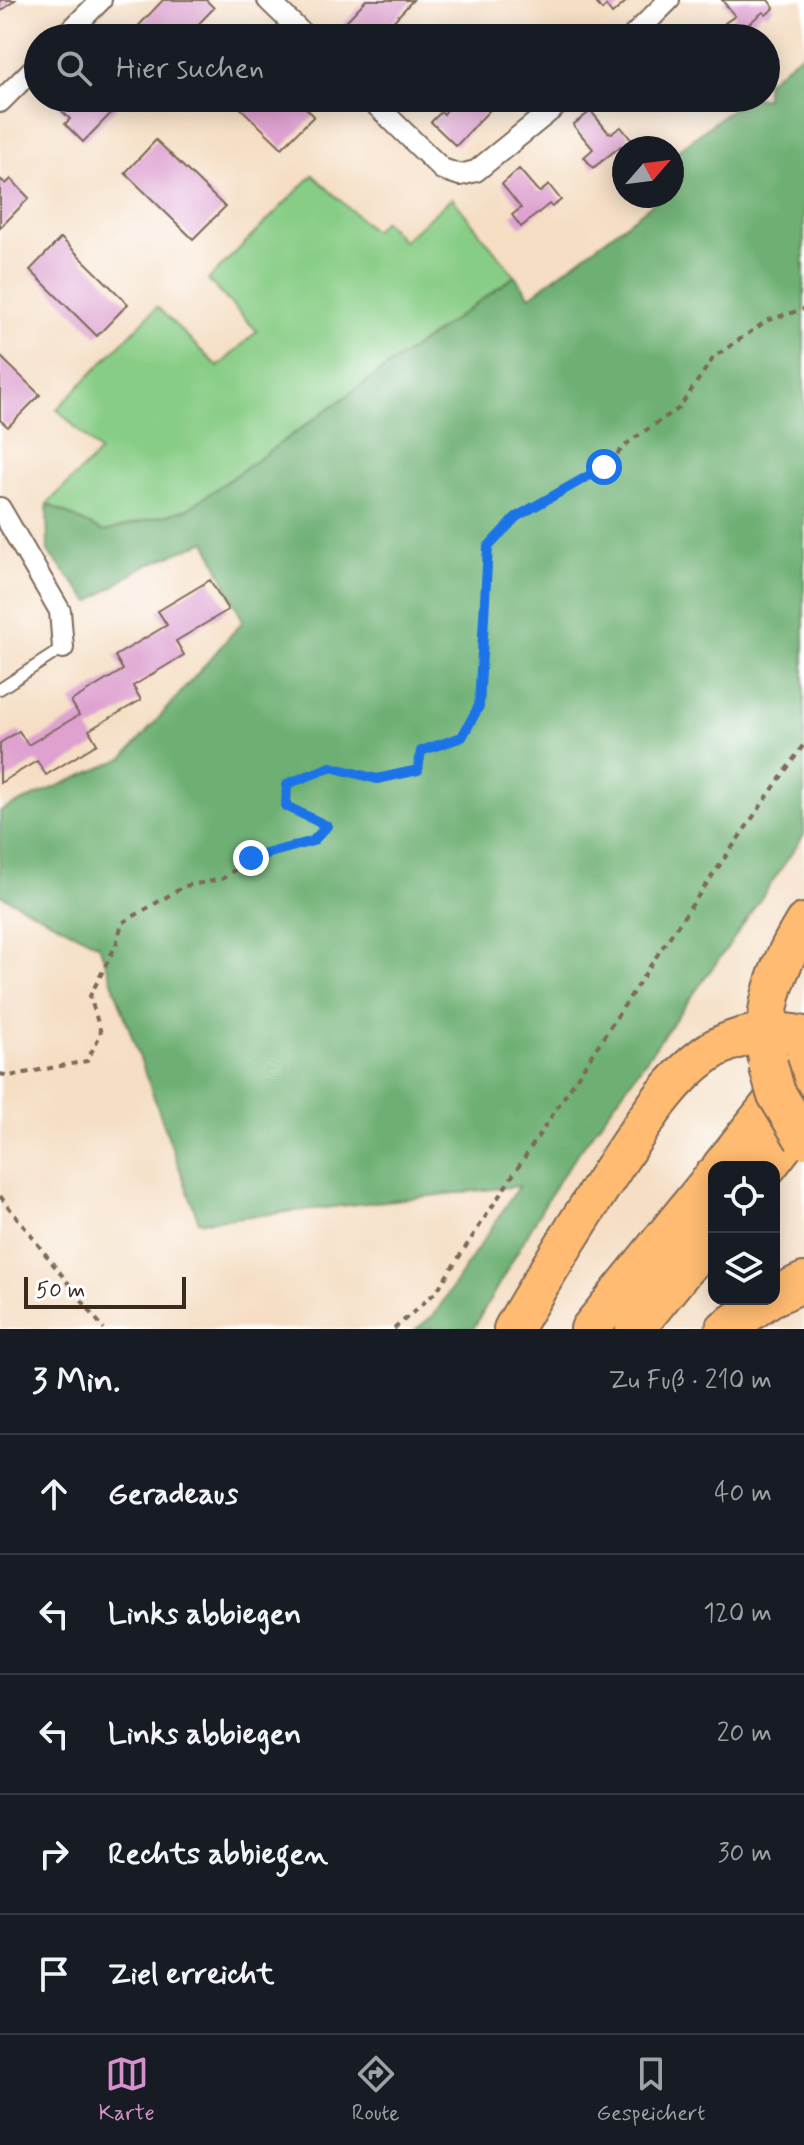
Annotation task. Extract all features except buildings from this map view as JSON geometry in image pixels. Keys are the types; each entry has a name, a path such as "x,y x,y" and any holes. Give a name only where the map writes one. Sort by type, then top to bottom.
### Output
{"highway":[{"path":"804,923 781,960 769,996 786,1045 776,1093 804,1139"},
{"path":"724,1161 786,1045"},
{"path":"513,1329 609,1174 678,1078 707,1053 786,1045"},
{"path":"772,1161 804,1119"},
{"path":"590,1329 708,1183"},
{"path":"635,1329 713,1233"},
{"path":"780,1293 804,1282"},
{"path":"725,1329 759,1305"}],"street":[{"path":"77,24 101,0"},
{"path":"268,0 293,24"},
{"path":"645,24 669,0"},
{"path":"0,102 24,78"},
{"path":"383,112 442,169 460,175 476,171 549,112"},
{"path":"0,508 60,611 63,648"}],"lane":[{"path":"0,689 63,648"}],"path":[{"path":"0,1074 9,1076 87,1061 101,1033 90,996 116,945 122,923 185,886 222,879 251,858 313,841 327,826 286,806 287,784 331,767 377,779 418,770 421,751 462,737 479,706 488,547 516,517 604,467 630,441 679,408 714,357 768,320 804,309"},
{"path":"394,1329 436,1292 662,948 804,744"},
{"path":"0,1196 104,1329"}],"green space":[{"path":"804,52 804,835 732,941 558,1181 473,1329 416,1329 434,1315 519,1186 199,1222 99,945 0,895 0,811 124,758 243,621 206,541 141,568 90,602 48,552 47,504 104,532 188,509 515,276 530,296 647,208 684,208 684,146 728,112 780,112 780,71"},
{"path":"313,175 373,231 384,221 403,241 452,198 515,276 188,509 104,532 47,504 100,452 57,409 157,307 218,367 257,331 208,280"}],"route":[{"path":"251,858 313,841 327,826 286,806 287,784 331,767 377,779 418,770 421,751 462,737 479,706 488,547 516,517 604,467"}]}
